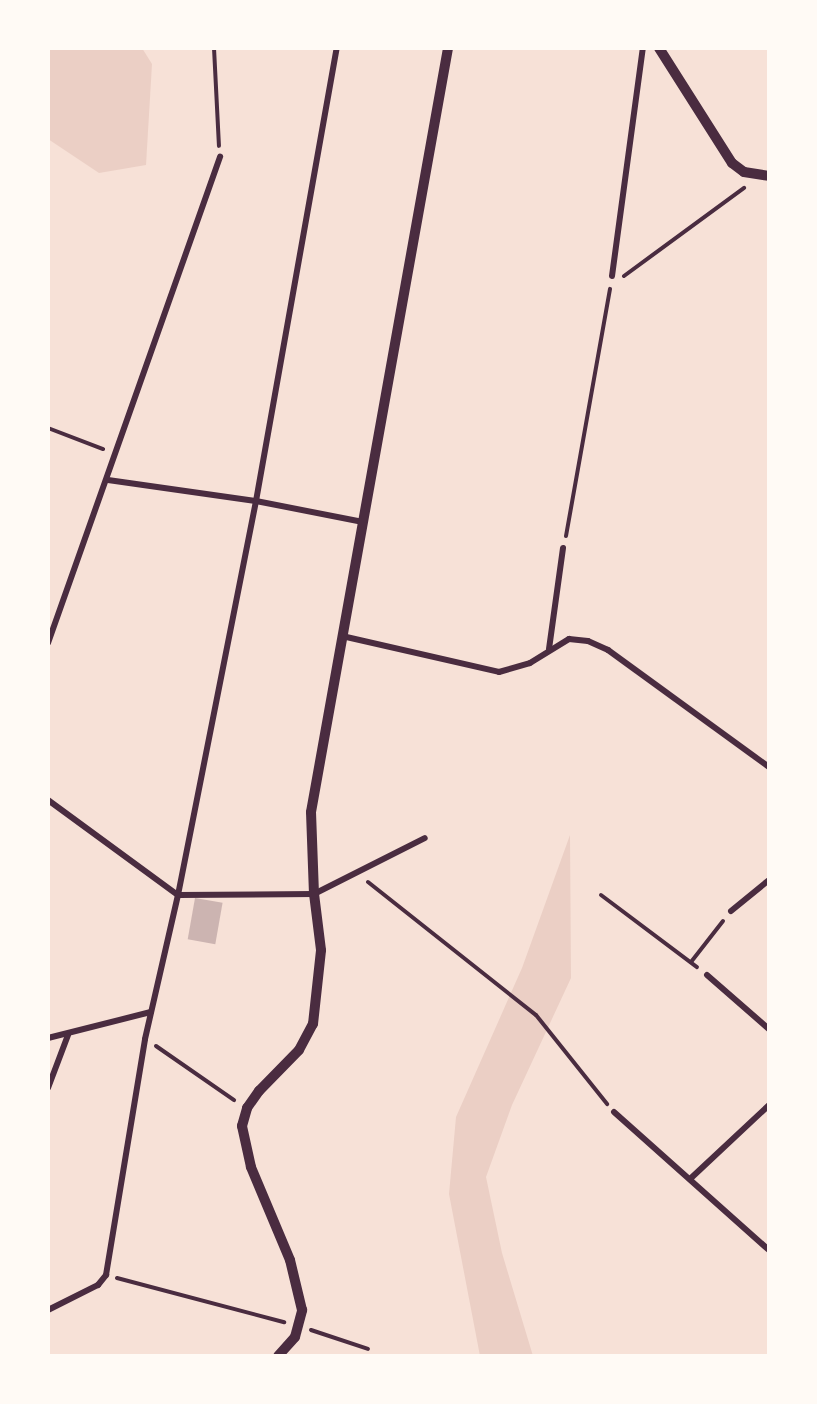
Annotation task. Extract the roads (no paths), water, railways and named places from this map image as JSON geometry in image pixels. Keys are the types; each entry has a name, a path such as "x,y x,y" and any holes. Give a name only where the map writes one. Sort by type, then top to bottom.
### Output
{"street":[{"path":"48,1310 98,1285 106,1275 146,1039 178,895 256,501 338,48"},
{"path":"278,1356 301,1327 302,1310 290,1260 243,1143 242,1126 247,1108 299,1050 313,1024 321,950 314,894 311,812 448,48"},
{"path":"612,276 643,48"},
{"path":"660,48 732,163 764,176"},
{"path":"48,643 108,480 115,453 219,157"},
{"path":"108,480 256,501 363,522"},
{"path":"549,649 564,548"},
{"path":"342,636 499,672 530,663 549,649 569,639 588,641 608,650 769,767"},
{"path":"48,800 178,895 314,894 425,838"},
{"path":"730,911 769,880"},
{"path":"707,975 769,1029"},
{"path":"48,1038 68,1035 152,1012"},
{"path":"48,1088 68,1035"},
{"path":"690,1179 769,1106"},
{"path":"614,1112 769,1250"}]}
